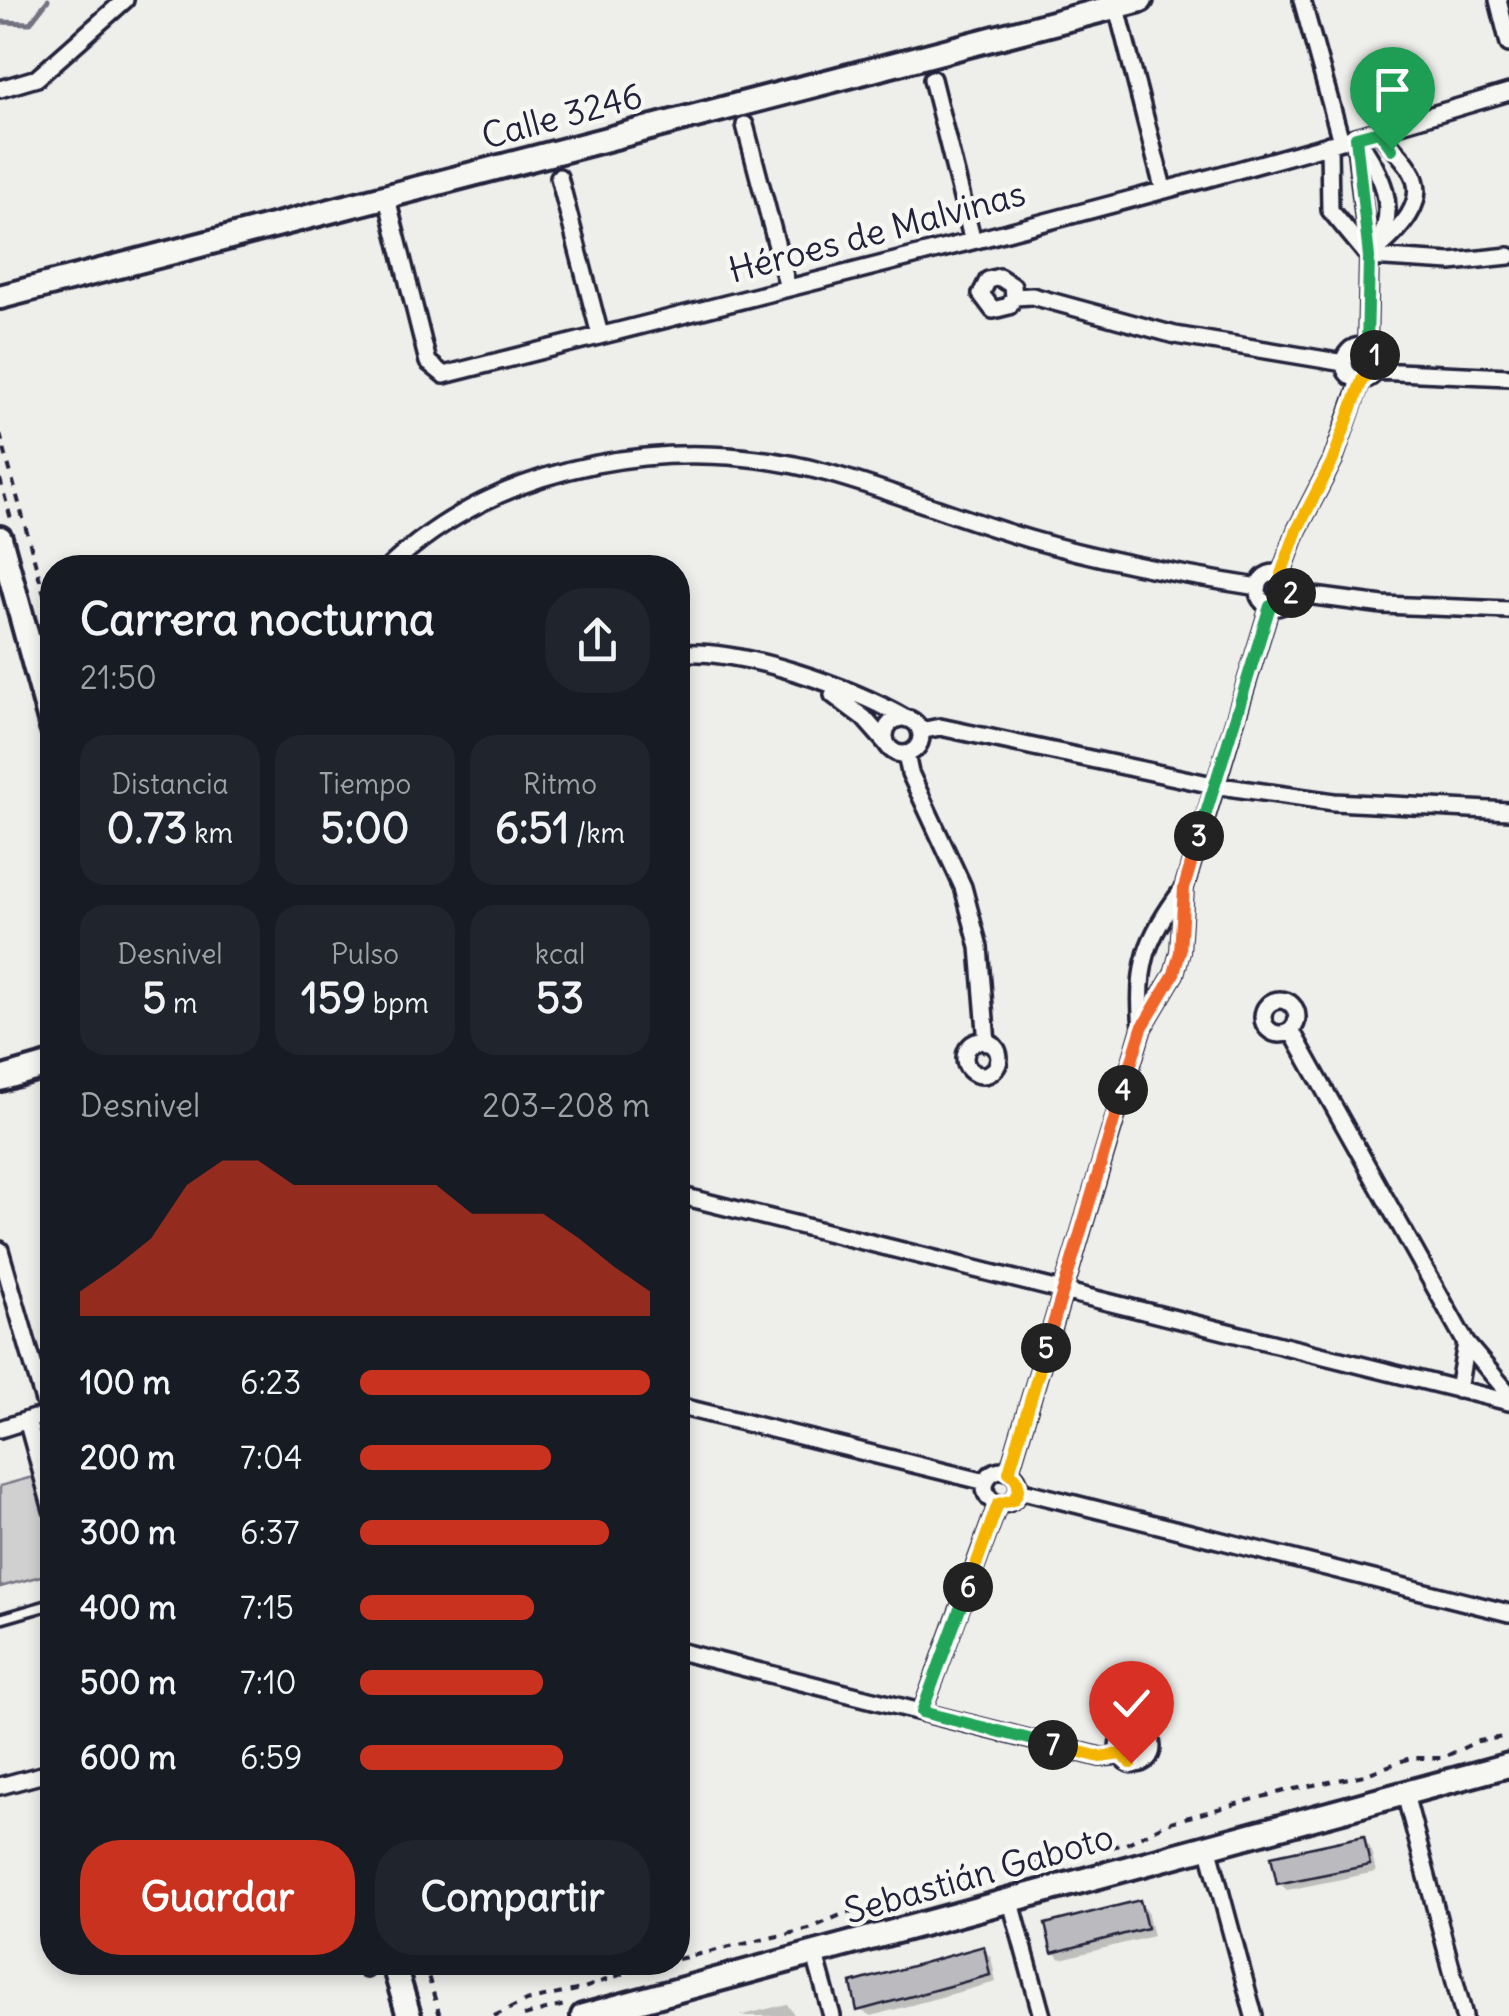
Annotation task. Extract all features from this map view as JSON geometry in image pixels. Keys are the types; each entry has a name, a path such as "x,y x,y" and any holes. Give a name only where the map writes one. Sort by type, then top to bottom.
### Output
{"main road":[{"name":"Calle 3246","path":"0,297 388,198 1116,3 1141,0"},
{"path":"0,538 40,684"},
{"path":"0,1079 40,1067"},
{"name":"Sebastián Gaboto","path":"583,2016 619,2011 716,1977 816,1955 1509,1766"},
{"path":"397,1975 408,2016"}],"street":[{"path":"0,88 37,78 125,0"},
{"path":"1302,0 1342,141 1369,257 1367,348"},
{"path":"1498,0 1509,44"},
{"path":"1116,3 1163,188"},
{"path":"932,78 972,238"},
{"name":"Héroes de Malvinas","path":"388,198 432,370 444,375 1342,141 1509,92"},
{"path":"744,126 788,288"},
{"path":"1369,257 1404,223 1416,188 1408,165 1379,131"},
{"path":"1342,141 1330,210 1369,257 1451,262 1509,256"},
{"path":"1342,141 1380,174 1388,210 1382,236 1369,257"},
{"path":"558,177 600,336"},
{"path":"1014,296 1032,296 1176,335 1344,364"},
{"path":"1281,574 1297,530 1339,446 1368,376 1376,355 1367,348 1351,350 1344,364 1348,374 1368,376 1509,377"},
{"path":"405,555 448,522 518,487 639,457 703,454 806,468 1062,549 1258,588"},
{"path":"1281,574 1290,582 1291,593 1286,602 1270,606 1262,600 1258,588 1265,576 1281,574"},
{"path":"1291,593 1383,605 1509,610"},
{"path":"1009,1472 1142,1028 1174,974 1180,952 1184,888 1270,606"},
{"path":"690,653 744,656 907,719 920,731"},
{"path":"809,680 856,711 897,753 906,754 918,746 920,731"},
{"path":"888,745 888,727 907,719"},
{"path":"920,731 940,727 1213,785 1334,802 1509,811"},
{"path":"906,754 910,773 956,867 971,913 979,947 987,1042"},
{"path":"1142,1028 1138,989 1142,964 1158,922 1184,888"},
{"path":"1291,1030 1466,1343 1509,1394"},
{"path":"690,1198 1509,1402"},
{"path":"0,1250 40,1381"},
{"path":"1458,1390 1466,1343"},
{"path":"690,1409 986,1482"},
{"path":"0,1429 40,1417"},
{"path":"27,1420 40,1467"},
{"path":"998,1472 1009,1472 1017,1479 1019,1490 1013,1500 998,1504 989,1498 986,1482 998,1472"},
{"path":"1019,1490 1509,1613"},
{"path":"922,1712 998,1504"},
{"path":"690,1654 1100,1757 1121,1754"},
{"path":"0,1786 40,1775"},
{"path":"1404,1794 1464,2016"},
{"path":"1208,1846 1254,2016"},
{"path":"1011,1902 1042,2016"},
{"path":"816,1955 832,2016"}],"lane":[{"path":"0,1619 40,1607"}],"path":[{"path":"0,434 40,580"},
{"path":"690,1956 788,1930 809,1929 845,1913 902,1902 1038,1861 1126,1844 1167,1823 1284,1790 1364,1775 1410,1758 1442,1758 1478,1741 1509,1736"},
{"path":"428,1975 440,2016"},
{"path":"494,2016 617,1975"}],"shaded area":[{"path":"36,1476 40,1491 40,1576 0,1587 0,1486"}],"building":[{"path":"1364,1836 1370,1865 1277,1884 1271,1856"},
{"path":"1140,1900 1147,1928 1052,1953 1045,1924"},
{"path":"984,1946 990,1975 857,2011 851,1983"}],"waterway":[{"path":"0,22 30,23 48,0"}],"route":[{"path":"1131,1763 1121,1754 1100,1757 922,1712 998,1504 1013,1500 1019,1490 1017,1479 1009,1472 1142,1028 1174,974 1180,952 1184,888 1213,785 1270,606 1281,606 1291,593 1290,582 1281,574 1288,549 1333,460 1362,380 1372,376 1377,366 1376,355 1367,348 1369,257 1356,137 1379,131 1392,149"}]}
